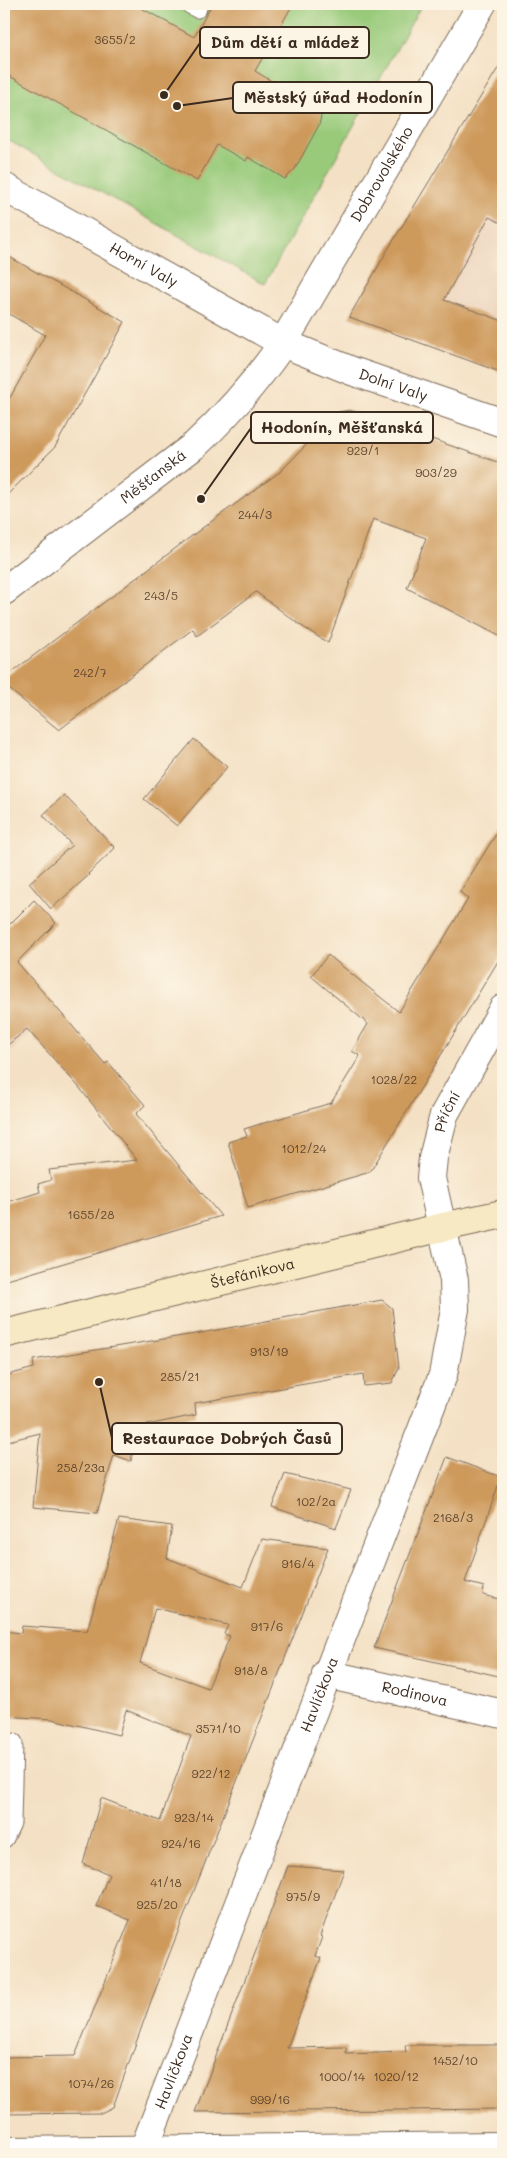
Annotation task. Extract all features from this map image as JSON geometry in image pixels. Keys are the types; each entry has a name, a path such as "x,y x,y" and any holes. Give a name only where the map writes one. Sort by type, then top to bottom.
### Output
{"main road":[{"name":"Štefánikova","path":"4,1334 503,1214"}],"street":[{"name":"Dobrovolského","path":"283,343 482,4"},
{"name":"Horní Valy","path":"4,187 283,343"},
{"name":"Dolní Valy","path":"283,343 352,371 503,423"},
{"name":"Měšťanská","path":"4,591 195,445 240,400 261,375 283,343"},
{"name":"Příční","path":"443,1227 431,1178 433,1158 444,1115 503,1009"},
{"name":"Havlíčkova","path":"144,2152 326,1674 443,1375 455,1308 454,1280 443,1227"},
{"name":"Rodinova","path":"326,1674 503,1714"},
{"path":"4,2151 144,2152 503,2146"}],"lane":[{"path":"4,1838 11,1823 14,1743"}],"shaded area":[{"path":"503,69 503,372 349,317"},
{"path":"4,1002 31,1033 4,1058"}],"green space":[{"path":"4,4 422,4 265,284 4,138"}],"building":[{"path":"4,4 134,4 194,37 212,4 293,4 255,71 322,112 319,125 295,169 285,179 248,157 246,161 217,145 197,181 4,73"},
{"path":"503,60 503,224 489,217 444,300 503,321 503,373 349,317"},
{"path":"4,254 125,322 55,447 4,498 4,404 11,396 45,335 4,311"},
{"path":"349,410 503,464 503,638 407,588 426,538 373,519 328,643 256,592 197,636 193,629 59,730 4,685 4,678 281,471 338,412"},
{"path":"194,739 227,767 177,826 144,799"},
{"path":"64,795 115,848 89,875 51,909 29,883 72,845 43,815"},
{"path":"503,823 503,953 370,1172 248,1208 228,1142 247,1136 244,1129 331,1103 360,1056 352,1051 368,1024 311,976 328,955 399,1012 468,899 460,892"},
{"path":"34,900 56,923 17,962 105,1064 108,1062 145,1105 136,1114 221,1216 4,1281 4,1203 40,1192 38,1184 51,1180 49,1170 137,1160 78,1086 27,1029 4,1048 4,930"},
{"path":"382,1300 392,1308 399,1368 392,1383 364,1386 363,1374 195,1403 196,1415 137,1427 131,1461 114,1455 97,1513 33,1507 40,1433 4,1442 4,1376 34,1368 33,1360 195,1334"},
{"path":"447,1457 501,1477 465,1582 484,1587 483,1595 503,1600 503,1677 374,1648"},
{"path":"285,1474 351,1490 336,1528 272,1507"},
{"path":"119,1519 172,1526 167,1558 243,1587 262,1539 328,1548 151,2001 113,2107 101,2113 4,2114 4,2057 75,2056 130,1920 96,1906 109,1874 83,1864 101,1798 160,1821 191,1736 126,1710 119,1735 52,1719 4,1716 4,1631 21,1633 22,1626 87,1631","holes":["155,1608 228,1625 224,1634 230,1636 208,1688 140,1663"]},
{"path":"288,1866 344,1870 320,1936 322,1937 315,1956 321,1958 287,2048 346,2047 346,2054 406,2052 405,2045 503,2045 503,2109 195,2112"}],"place":[{"name":"Dům dětí a mládež","path":"164,95"},
{"name":"Městský úřad Hodonín","path":"177,106"},
{"name":"Hodonín, Měšťanská","path":"201,499"},
{"name":"Restaurace Dobrých Časů","path":"99,1382"}]}
